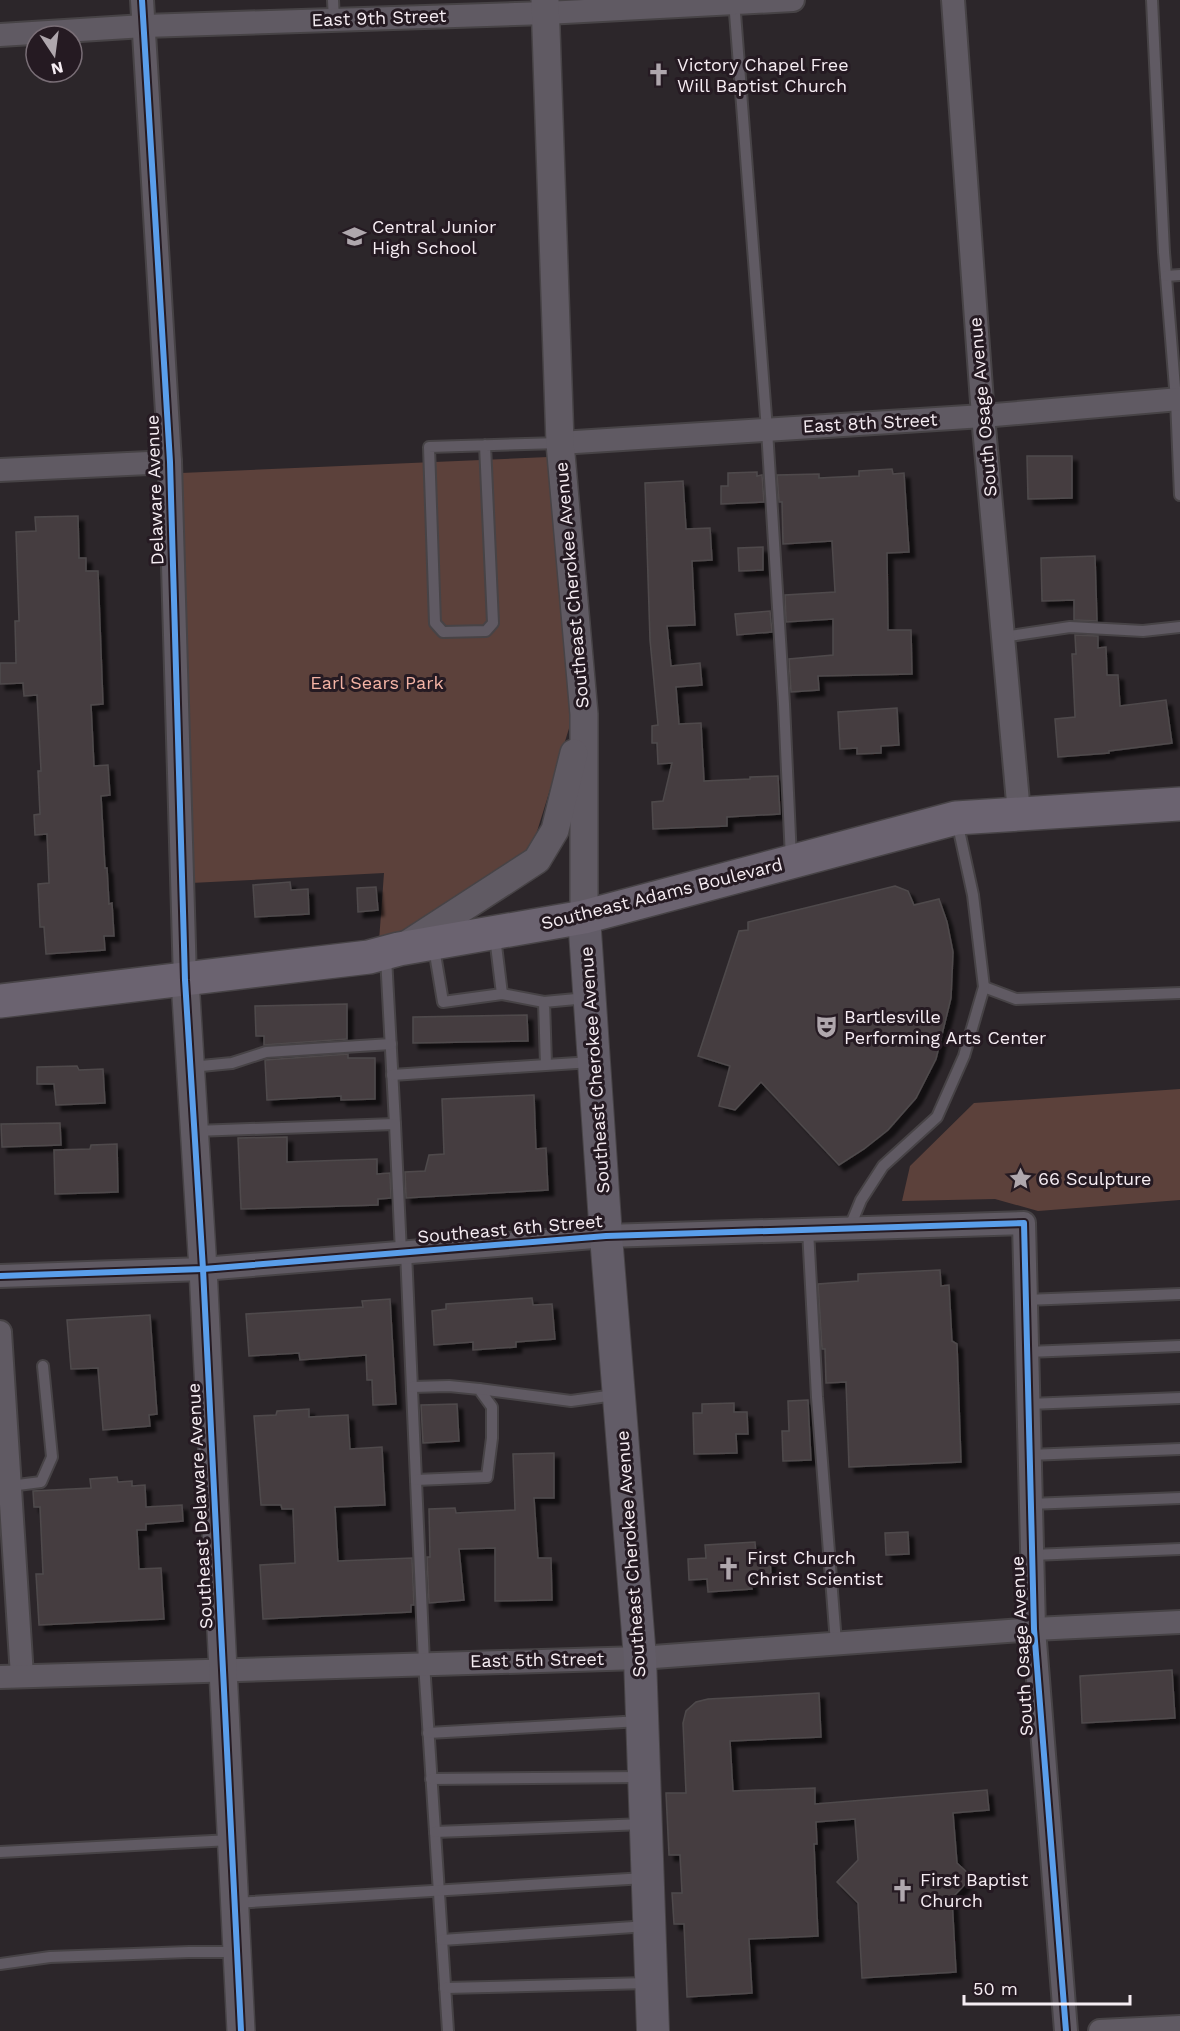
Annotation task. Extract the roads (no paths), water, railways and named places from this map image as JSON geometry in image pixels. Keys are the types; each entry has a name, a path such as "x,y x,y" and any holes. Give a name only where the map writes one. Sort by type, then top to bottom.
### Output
{"main road":[{"name":"Southeast Adams Boulevard","path":"0,1001 369,957 433,943 584,917 956,818 1180,804"},
{"name":"Southeast Cherokee Avenue","path":"584,917 606,1236 640,1658 653,2031"}],"street":[{"name":"Delaware Avenue","path":"142,0 170,462 185,980"},
{"name":"East 9th Street","path":"0,35 144,26 333,10 793,0"},
{"name":"South Osage Avenue","path":"952,0 983,417 1019,813"},
{"name":"Southeast Cherokee Avenue","path":"546,6 560,442 584,714 584,917"},
{"name":"East 8th Street","path":"560,442 983,417 1178,399"},
{"path":"0,470 170,462"},
{"path":"393,951 537,860 555,830 584,714"},
{"name":"Southeast Delaware Avenue","path":"185,980 203,1269 241,2031"},
{"name":"South Osage Avenue","path":"1024,1223 1034,1629 1066,2031"},
{"name":"Southeast 6th Street","path":"0,1276 203,1269 606,1236 1024,1223"},
{"path":"0,1332 3,1423 10,1486 11,1676"},
{"name":"East 5th Street","path":"11,1676 640,1658 1034,1629 1180,1622"},
{"path":"1100,2031 1180,2027"}],"lane":[{"path":"1152,0 1166,276 1175,325 1180,495"},
{"path":"735,2 767,430 791,862"},
{"path":"1166,276 1180,275"},
{"path":"485,444 493,623 486,631 443,632 435,623 429,447 485,444 560,442"},
{"path":"1003,637 1070,627 1143,631 1180,627"},
{"path":"849,1228 861,1200 883,1166 937,1117 964,1056 984,987 973,895 956,818"},
{"path":"495,932 502,993"},
{"path":"433,943 442,1002 502,993 544,1002 590,998"},
{"path":"393,951 392,1075 412,1387 428,1733 448,2031"},
{"path":"984,987 1016,999 1180,993"},
{"path":"544,1002 546,1065"},
{"path":"191,1067 232,1063 266,1052 391,1044"},
{"path":"392,1075 594,1061"},
{"path":"195,1131 395,1124"},
{"path":"808,1230 821,1455 836,1643"},
{"path":"0,1269 0,1276"},
{"path":"1026,1300 1180,1294"},
{"path":"1027,1352 1180,1346"},
{"path":"10,1486 41,1482 52,1457 43,1366"},
{"path":"412,1387 449,1386 570,1401 619,1394"},
{"path":"416,1480 487,1477 492,1438 492,1407 479,1389"},
{"path":"1028,1404 1180,1398"},
{"path":"1029,1455 1180,1449"},
{"path":"1030,1504 1180,1498"},
{"path":"1032,1555 1180,1549"},
{"path":"428,1733 642,1721"},
{"path":"431,1779 644,1777"},
{"path":"435,1832 646,1824"},
{"path":"0,1852 232,1840"},
{"path":"235,1903 648,1878"},
{"path":"442,1940 649,1926"},
{"path":"0,1964 50,1957 237,1952"},
{"path":"445,1988 651,1983"}],"place":[{"name":"Victory Chapel Free Will Baptist Church","path":"659,75"},
{"name":"Central Junior High School","path":"354,237"},
{"name":"Bartlesville Performing Arts Center","path":"826,1027"},
{"name":"66 Sculpture","path":"1020,1179"},
{"name":"First Church Christ Scientist","path":"729,1568"},
{"name":"First Baptist Church","path":"902,1890"}],"park label":[{"name":"Earl Sears Park","path":"377,683"}]}
